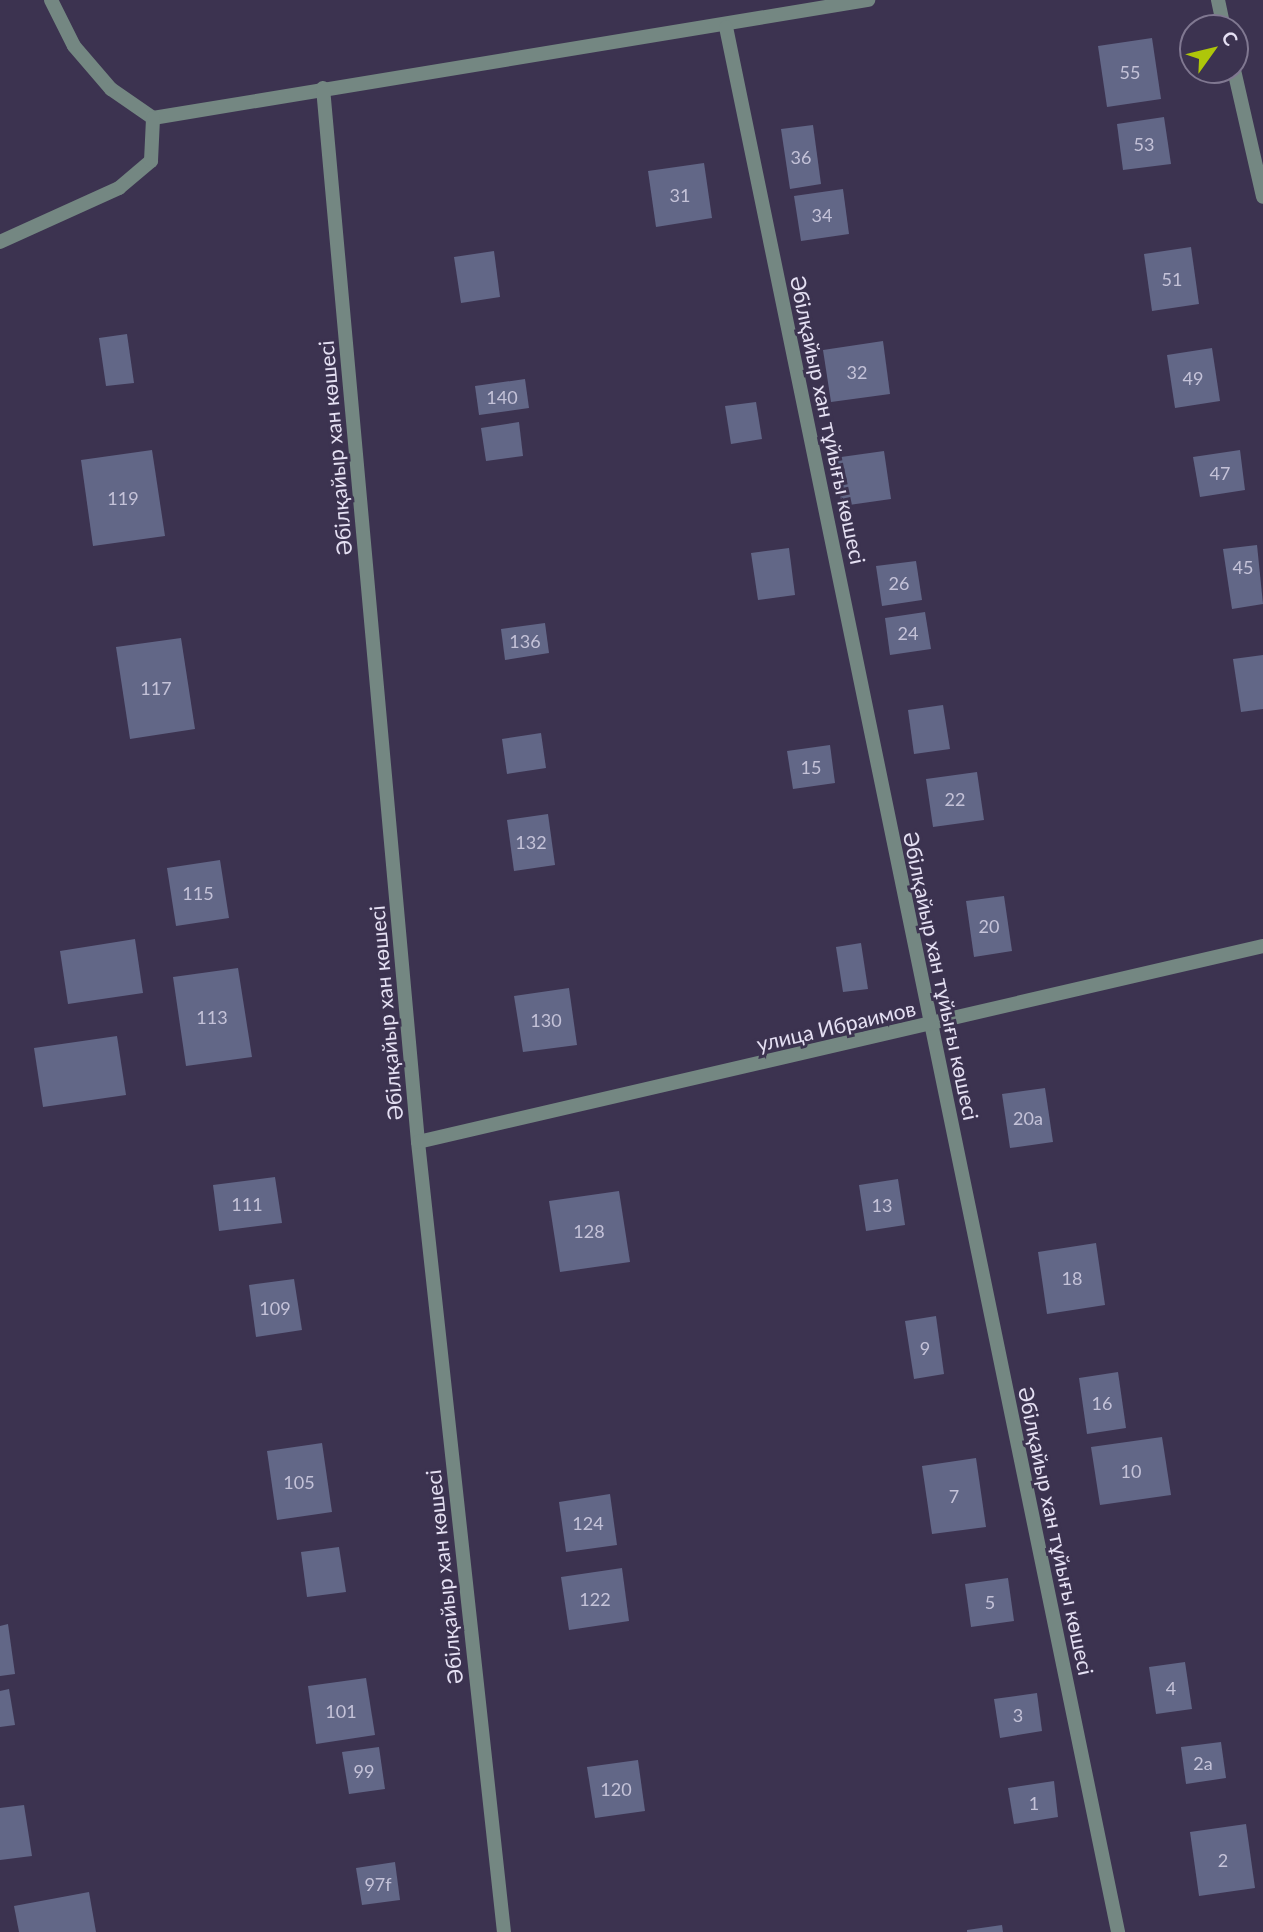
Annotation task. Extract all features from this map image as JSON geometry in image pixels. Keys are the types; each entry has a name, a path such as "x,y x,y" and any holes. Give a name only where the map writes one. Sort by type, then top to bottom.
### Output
{"street":[{"path":"51,0 81,54 111,89 153,118 323,88 726,27 868,0"},
{"name":"Әбілқайыр хан тұйығы көшесі","path":"726,27 1118,1932"},
{"path":"1237,84 1263,197"},
{"name":"Әбілқайыр хан көшесі","path":"323,88 418,1142 504,1932"},
{"path":"0,242 119,188 151,161 153,118"},
{"name":"улица Ибраимов","path":"418,1142 930,1026 1263,946"}],"building":[{"path":"1152,38 1161,99 1107,107 1098,46"},
{"path":"1164,117 1171,164 1123,170 1117,124"},
{"path":"813,125 821,184 790,189 781,129"},
{"path":"704,163 712,218 656,227 648,171"},
{"path":"843,189 849,234 801,241 794,196"},
{"path":"1191,247 1199,304 1152,311 1144,254"},
{"path":"494,251 500,297 461,303 454,257"},
{"path":"127,334 134,383 106,386 99,338"},
{"path":"883,341 890,394 831,402 823,350"},
{"path":"1212,348 1220,401 1175,408 1167,355"},
{"path":"525,379 529,408 479,415 475,386"},
{"path":"756,402 762,439 731,444 725,406"},
{"path":"519,422 523,456 486,461 481,428"},
{"path":"152,450 165,536 93,546 81,460"},
{"path":"1240,450 1245,490 1200,497 1193,457"},
{"path":"884,451 891,499 842,506 834,458"},
{"path":"1257,545 1263,604 1232,609 1223,549"},
{"path":"789,548 795,595 758,600 751,553"},
{"path":"916,561 922,600 882,606 876,566"},
{"path":"925,612 931,649 890,655 885,618"},
{"path":"545,623 549,653 505,660 501,629"},
{"path":"181,638 195,729 130,739 116,647"},
{"path":"1263,655 1263,709 1241,712 1233,659"},
{"path":"943,705 950,749 914,754 908,710"},
{"path":"541,733 546,768 507,774 502,739"},
{"path":"830,745 835,783 793,789 787,751"},
{"path":"977,772 984,820 933,827 926,779"},
{"path":"548,814 555,865 514,871 507,820"},
{"path":"220,860 229,918 176,926 167,868"},
{"path":"1004,896 1012,951 974,957 966,901"},
{"path":"135,939 143,993 68,1004 60,951"},
{"path":"861,943 868,989 843,992 836,947"},
{"path":"238,968 252,1057 186,1066 173,977"},
{"path":"569,988 577,1045 523,1052 514,996"},
{"path":"117,1036 126,1095 43,1107 34,1048"},
{"path":"1045,1088 1053,1142 1010,1148 1002,1094"},
{"path":"275,1177 282,1223 219,1231 213,1185"},
{"path":"898,1179 905,1225 866,1231 859,1185"},
{"path":"619,1191 630,1262 560,1272 549,1201"},
{"path":"1096,1243 1105,1305 1047,1314 1038,1252"},
{"path":"294,1279 302,1330 256,1337 249,1285"},
{"path":"936,1316 944,1374 914,1379 905,1321"},
{"path":"1118,1372 1126,1428 1087,1434 1079,1378"},
{"path":"1162,1437 1171,1495 1100,1505 1091,1447"},
{"path":"322,1443 332,1512 277,1520 267,1451"},
{"path":"976,1458 986,1527 932,1534 922,1466"},
{"path":"610,1494 617,1545 566,1552 559,1502"},
{"path":"339,1547 346,1592 307,1597 301,1552"},
{"path":"622,1568 629,1621 569,1630 561,1577"},
{"path":"1008,1578 1014,1621 971,1627 965,1584"},
{"path":"8,1624 15,1674 0,1676 0,1626"},
{"path":"1185,1662 1192,1709 1156,1714 1149,1667"},
{"path":"366,1678 375,1735 316,1744 308,1686"},
{"path":"9,1689 15,1725 0,1727 0,1691"},
{"path":"1037,1693 1042,1731 1000,1738 994,1699"},
{"path":"1221,1742 1226,1778 1186,1784 1181,1747"},
{"path":"379,1747 385,1789 349,1794 342,1752"},
{"path":"638,1760 645,1811 595,1818 587,1767"},
{"path":"1054,1781 1058,1817 1014,1824 1008,1788"},
{"path":"24,1805 32,1856 0,1860 0,1808"},
{"path":"1246,1824 1255,1888 1199,1896 1190,1832"},
{"path":"395,1862 400,1900 362,1905 356,1868"},
{"path":"89,1892 96,1932 19,1932 14,1906"},
{"path":"1002,1925 1003,1932 967,1932 967,1930"}]}
